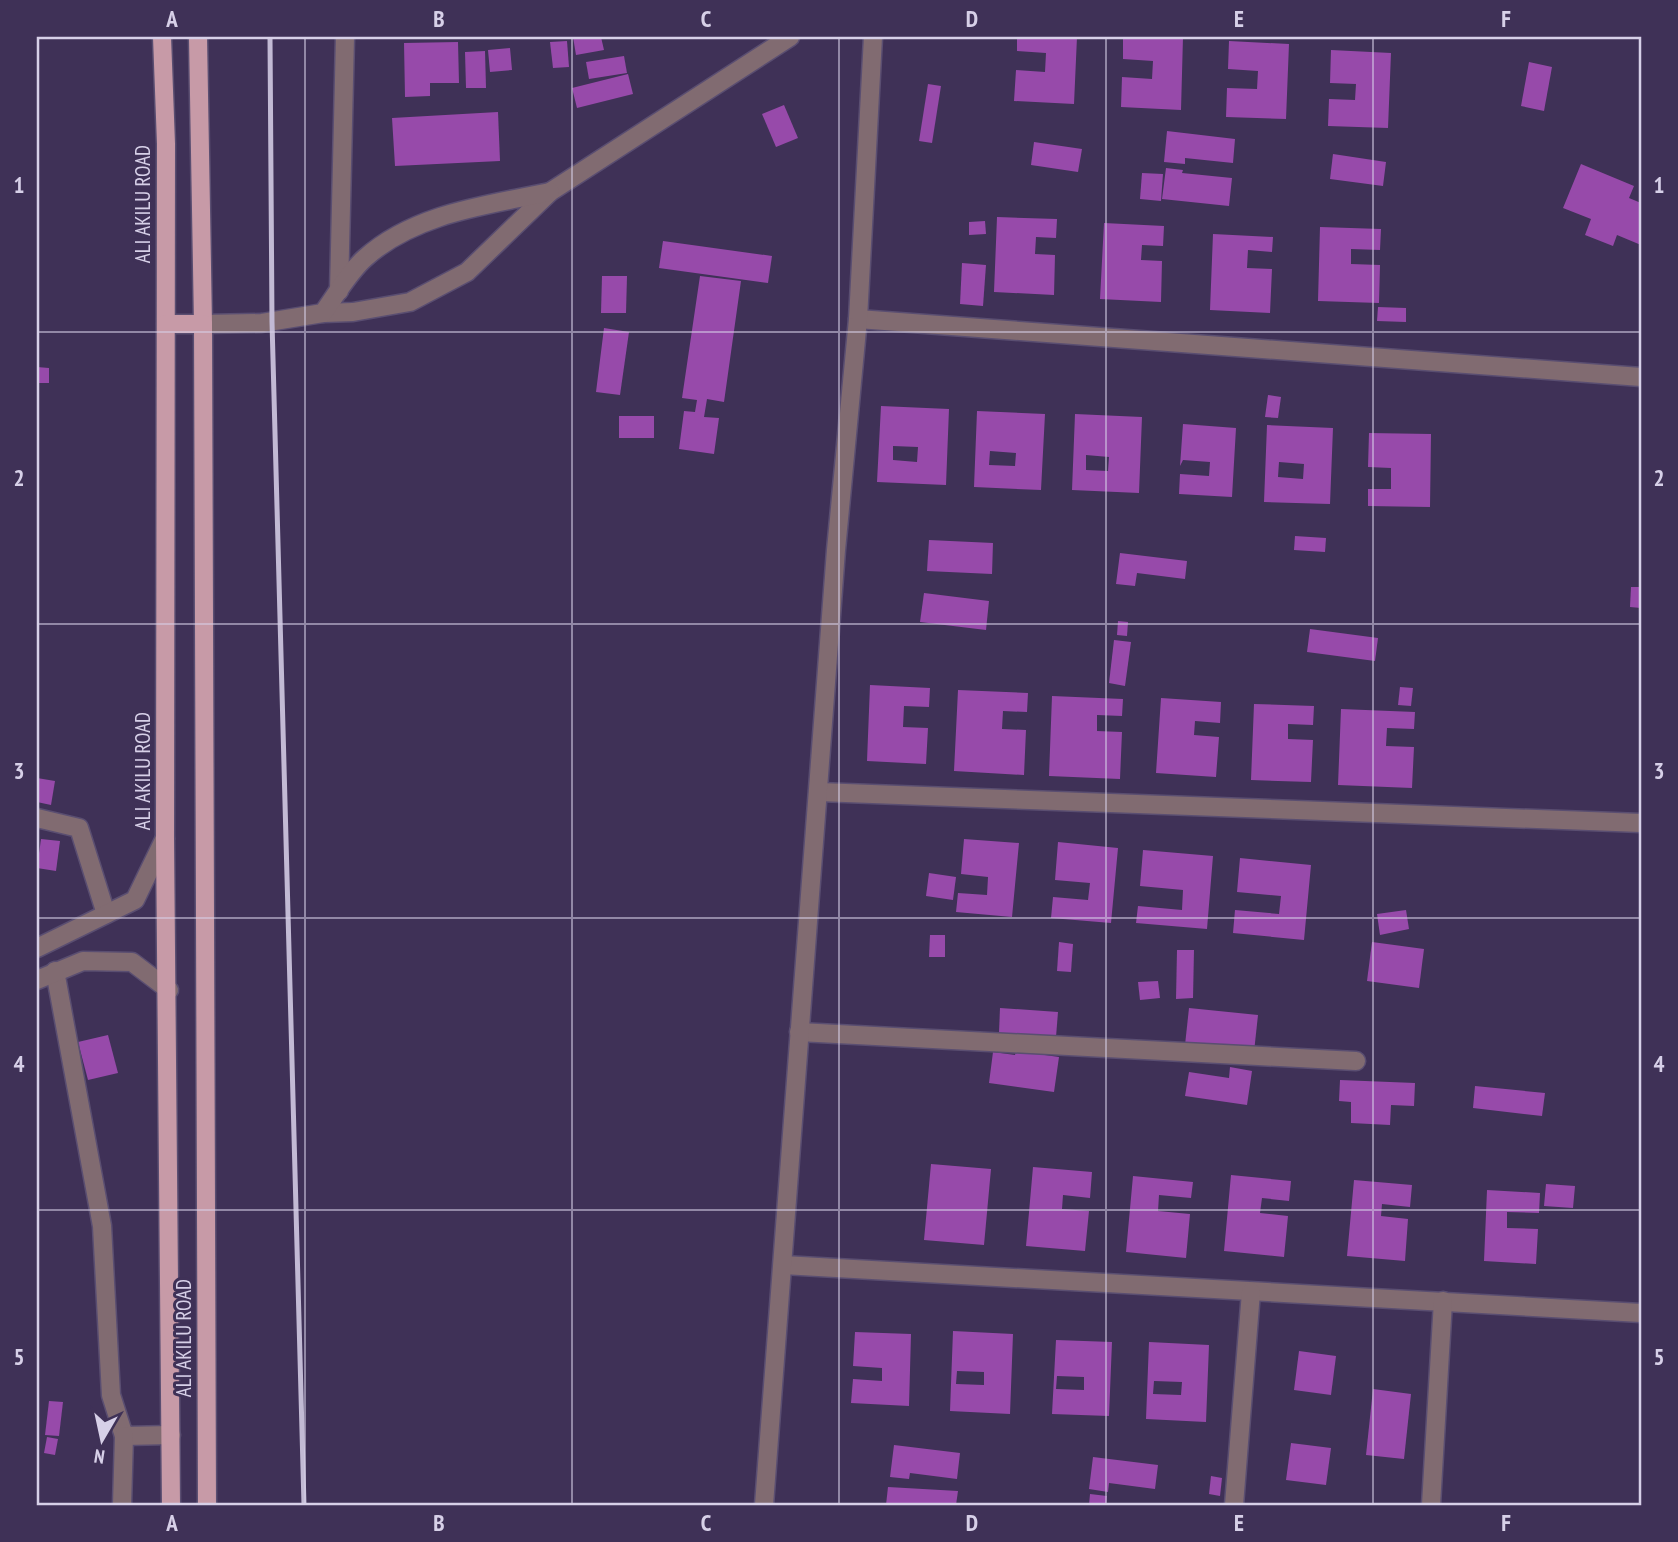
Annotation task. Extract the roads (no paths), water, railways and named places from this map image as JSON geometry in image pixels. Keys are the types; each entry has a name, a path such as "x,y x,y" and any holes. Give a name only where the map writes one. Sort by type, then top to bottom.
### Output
{"main road":[{"name":"ALI AKILU ROAD","path":"162,37 166,144 165,838 169,990 171,1505"},
{"name":"ALI AKILU ROAD","path":"198,37 203,324 207,1505"},
{"path":"166,324 203,324"}],"street":[{"path":"339,291 345,37"},
{"path":"203,324 262,323 410,302 467,272 550,192 790,37"},
{"path":"764,1505 836,550 858,319 873,37"},
{"path":"323,313 365,258 400,233 460,210 550,192"},
{"path":"858,319 1641,377"},
{"path":"819,792 1641,823"},
{"path":"37,818 79,828 106,914"},
{"path":"37,948 135,900 165,838"},
{"path":"37,980 83,961 132,962 169,990"},
{"path":"55,971 102,1226 111,1395 124,1436 122,1505"},
{"path":"799,1031 1356,1061"},
{"path":"783,1265 1641,1313"},
{"path":"1234,1505 1251,1292"},
{"path":"1431,1505 1443,1301"},
{"path":"124,1436 171,1435"}],"railway":[{"path":"270,37 272,322 304,1505"}]}
